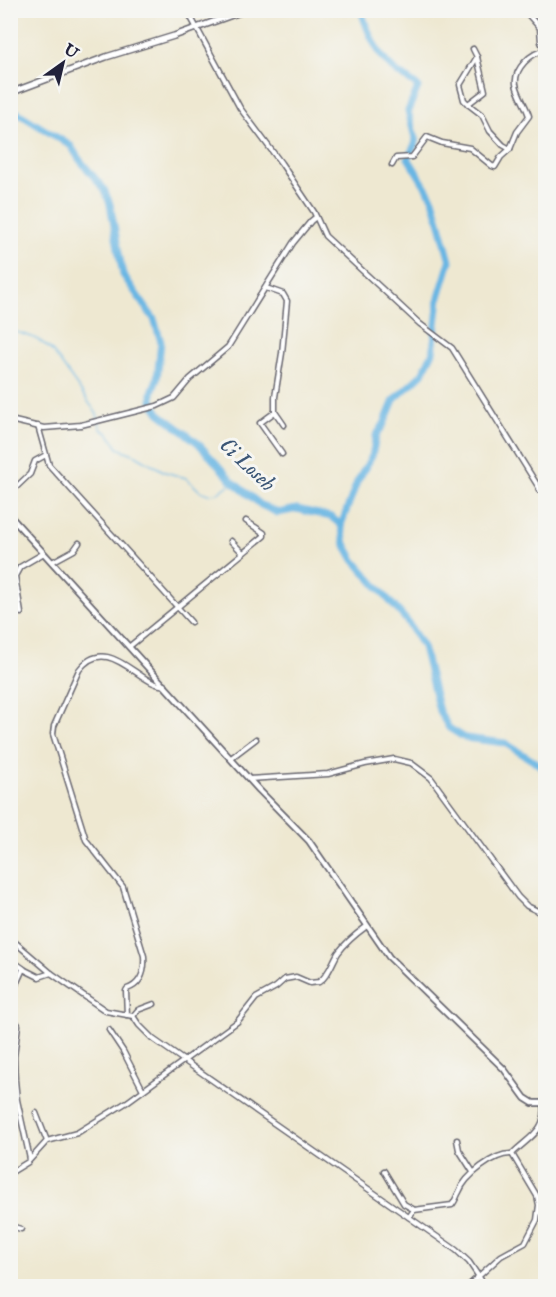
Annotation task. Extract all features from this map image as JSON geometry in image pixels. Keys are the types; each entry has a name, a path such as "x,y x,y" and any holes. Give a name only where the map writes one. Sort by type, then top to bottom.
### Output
{"main road":[{"path":"10,93 106,57 246,10"}],"street":[{"path":"187,10 240,108 281,163 325,236 420,324 452,348 546,499"},
{"path":"392,165 396,158 407,158 427,137 442,143 472,149 493,167 510,149 517,132 529,116 517,88 516,79 530,57 545,51 541,42 540,28 525,10"},
{"path":"468,104 485,92 473,49"},
{"path":"477,57 460,85 464,100 482,115 490,130 503,145 510,149"},
{"path":"10,420 55,428 98,422 174,399 190,379 228,347 293,243 316,218"},
{"path":"266,288 284,295 287,301 275,397 277,407 275,412 260,423 282,454"},
{"path":"275,412 284,425"},
{"path":"38,426 50,465 191,622"},
{"path":"10,493 30,474 35,461 46,455"},
{"path":"539,490 546,486"},
{"path":"10,516 318,852 389,957 504,1070 525,1098 533,1103 545,1103 543,1124 512,1154 501,1155 473,1172 459,1191 453,1205 414,1210 408,1216"},
{"path":"130,646 264,535 246,520"},
{"path":"231,541 243,553"},
{"path":"52,562 74,550 79,543"},
{"path":"21,613 15,576 20,567 44,553"},
{"path":"127,1015 126,991 142,976 145,967 144,956 123,887 86,840 74,808 53,730 79,670 94,658 104,657 119,661 155,684 165,685"},
{"path":"231,758 255,739"},
{"path":"249,779 328,774 394,759 411,763 431,778 518,897 527,906 546,915"},
{"path":"10,1173 30,1159 47,1141 78,1133 185,1061 237,1022 256,998 285,979 296,976 316,984 323,980 338,953 367,926"},
{"path":"10,938 51,973 106,1011 133,1016 153,1039 456,1250 470,1262 485,1287"},
{"path":"10,958 39,977 51,973"},
{"path":"24,969 20,972 11,995 12,1016 18,1026 14,1058 17,1100 30,1159"},
{"path":"133,1016 138,1010 154,1004"},
{"path":"109,1030 123,1051 143,1090"},
{"path":"36,1113 47,1141"},
{"path":"457,1140 459,1150 473,1172"},
{"path":"468,1287 501,1256 525,1243 538,1213 537,1196 512,1154"},
{"path":"384,1171 404,1204 414,1210"},
{"path":"538,1213 546,1210"},
{"path":"10,1220 12,1228 21,1228"}],"waterway":[{"path":"341,525 357,482 372,456 376,436 394,400 422,374 433,352 439,297 450,261 433,199 408,158 416,142 408,111 418,87 386,62 369,33 361,10"},
{"name":"Ci Loseh","path":"10,108 71,146 104,189 110,204 123,275 154,319 161,342 157,379 152,392 152,401 159,413 198,443 233,482 261,505 278,513 297,509 331,517 341,525 345,544 354,560 407,621 423,647 439,711 449,728 465,738 505,743 546,769"},
{"path":"10,331 33,338 53,352 97,414 101,429 109,434 118,448 136,455 165,472 186,478 200,491 209,494 218,493 233,482"}]}
